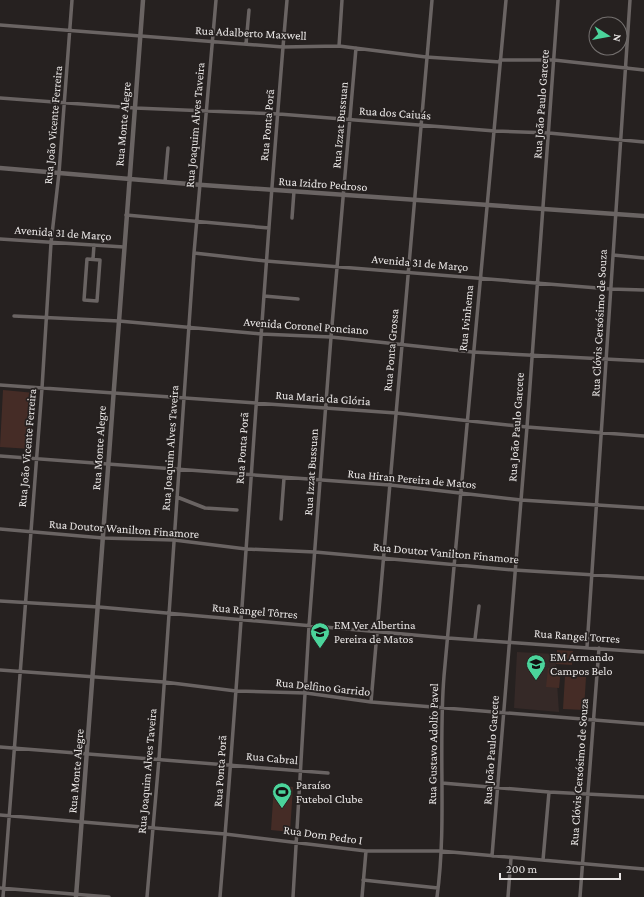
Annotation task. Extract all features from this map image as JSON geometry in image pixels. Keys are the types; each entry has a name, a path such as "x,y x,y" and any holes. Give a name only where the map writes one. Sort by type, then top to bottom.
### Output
{"street":[{"name":"Rua João Vicente Ferreira","path":"3,897 2,888 21,672 46,318 52,243 60,173 72,0"},
{"name":"Rua Monte Alegre","path":"76,896 94,678 128,178 143,0"},
{"name":"Rua Joaquim Alves Taveira","path":"147,897 159,759 194,253 216,0"},
{"name":"Rua Ponta Porã","path":"220,897 236,691 255,403 287,0"},
{"path":"339,46 342,0"},
{"name":"Rua Ponta Grossa","path":"371,702 432,0"},
{"name":"Rua Ivinhema","path":"448,638 472,352 488,205 506,0"},
{"name":"Rua João Paulo Garcete","path":"492,856 544,209 558,0"},
{"name":"Rua Clóvis Cersósimo de Souza","path":"587,647 630,0"},
{"path":"246,44 249,10"},
{"name":"Rua Adalberto Maxwell","path":"0,25 283,47 339,46 426,57 500,61 554,60 644,70"},
{"name":"Rua Izzat Bussuan","path":"293,897 297,841 299,770 306,693 309,626 331,337 351,120 356,48"},
{"name":"Rua dos Caiuás","path":"0,98 135,108 278,114 495,131 549,133 620,141 644,142"},
{"path":"165,182 168,148"},
{"name":"Rua Izidro Pedroso","path":"0,168 200,185 644,216"},
{"path":"292,218 294,192"},
{"path":"126,215 269,228"},
{"name":"Avenida 31 de Março","path":"0,239 124,247"},
{"path":"93,259 94,245"},
{"name":"Avenida 31 de Março","path":"194,253 266,261 338,265 610,289 644,290"},
{"path":"613,255 644,258"},
{"path":"87,259 93,259 100,260 97,301 84,300 87,259"},
{"path":"264,296 298,299"},
{"name":"Avenida Coronel Ponciano","path":"14,316 119,321 189,326 261,334 331,337 472,352 644,361"},
{"name":"Rua Maria da Glória","path":"0,385 396,413 602,434 644,436"},
{"name":"Rua Hiran Pereira de Matos","path":"0,456 250,476 390,485 521,500 644,508"},
{"path":"281,519 284,478"},
{"path":"177,497 205,508 237,510"},
{"name":"Rua Doutor Wanilton Finamore","path":"0,529 103,538 174,540 246,549"},
{"name":"Rua Doutor Vanilton Finamore","path":"246,549 315,552 514,570 591,576 644,578"},
{"name":"Rua Rangel Tôrres","path":"0,601 99,607 448,638 509,641"},
{"path":"475,639 479,606"},
{"name":"Rua Gustavo Adolfo Pavel","path":"440,851 442,708 448,638"},
{"name":"Rua Rangel Torres","path":"509,641 644,652"},
{"name":"Rua Clóvis Cersósimo de Souza","path":"580,897 598,648"},
{"name":"Rua Delfino Garrido","path":"0,670 164,682 236,691 306,693 371,702 644,724"},
{"name":"Rua Cabral","path":"0,746 328,773"},
{"path":"442,783 549,792 644,797"},
{"path":"543,860 549,792"},
{"name":"Rua Dom Pedro I","path":"0,816 152,827 297,841 366,852 440,851 644,869"},
{"path":"437,897 440,851"},
{"path":"362,897 366,852"},
{"path":"508,897 511,858"},
{"path":"363,880 438,888"},
{"path":"2,888 76,896 109,897"}],"shaded area":[{"path":"3,390 35,393 31,449 0,447"},
{"path":"557,650 573,651 572,665 556,664"},
{"name":"EM Armando Campos Belo","path":"517,652 555,654 559,712 514,708"},
{"path":"548,668 561,669 559,688 546,687"},
{"path":"565,676 586,677 584,710 563,709"},
{"name":"Paraíso Futebol Clube","path":"274,785 293,787 290,832 271,830"}],"place":[{"name":"EM Ver Albertina Pereira de Matos","path":"320,649"},
{"name":"EM Armando Campos Belo","path":"536,681"},
{"name":"Paraíso Futebol Clube","path":"282,809"}]}
